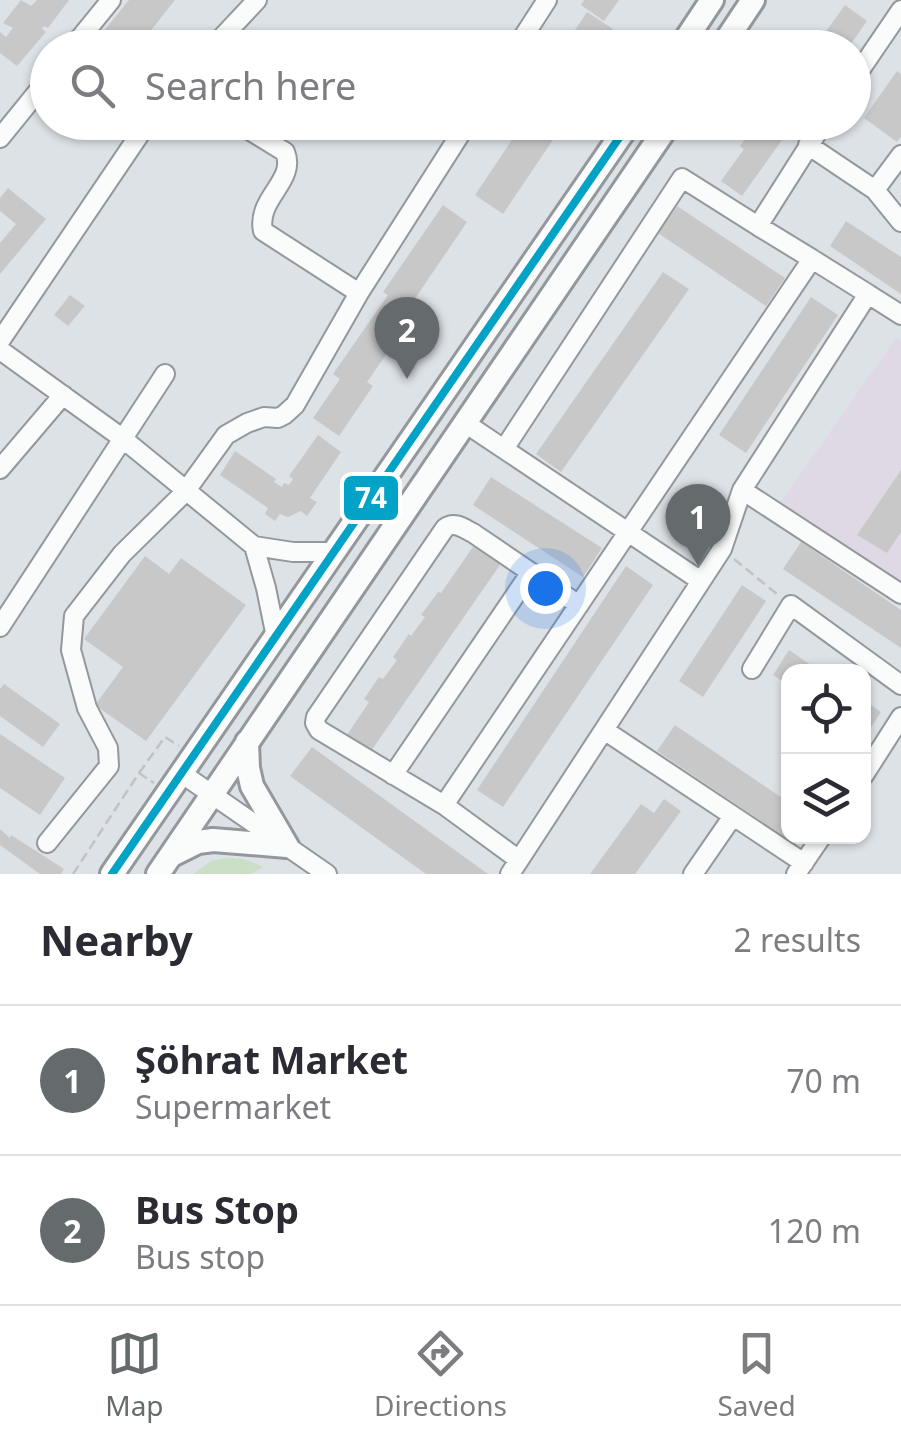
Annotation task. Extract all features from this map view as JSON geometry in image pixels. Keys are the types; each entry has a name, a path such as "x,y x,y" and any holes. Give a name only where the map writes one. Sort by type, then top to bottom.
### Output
{"main road":[{"path":"692,30 712,0"},
{"path":"733,30 754,0"},
{"path":"112,874 618,140"},
{"path":"164,865 658,140"},
{"path":"247,742 252,786 288,846"},
{"path":"164,865 198,842 288,846"}],"street":[{"path":"87,30 111,0"},
{"path":"229,30 257,0"},
{"path":"528,30 547,0"},
{"path":"871,54 901,10"},
{"path":"0,138 30,100"},
{"path":"0,341 136,140"},
{"path":"265,140 288,159 286,172 263,209 263,231 359,293"},
{"path":"48,844 109,766 108,748 87,708 72,650 74,616 122,554 185,492 226,435 264,417 284,416 295,405 359,293 457,140"},
{"path":"758,226 811,140"},
{"path":"808,145 875,190 901,222"},
{"path":"875,190 901,155"},
{"path":"504,449 682,178 901,315"},
{"path":"444,805 812,259"},
{"path":"579,605 473,533 450,524 322,706 315,723 332,740 444,805 514,867 722,548 742,490 868,294"},
{"path":"0,350 122,438 254,546 334,552"},
{"path":"0,628 165,374"},
{"path":"0,469 63,395"},
{"path":"465,422 701,581"},
{"path":"742,490 901,594"},
{"path":"254,546 276,637"},
{"path":"393,775 530,572"},
{"path":"752,669 790,606 901,684"},
{"path":"871,763 901,717"},
{"path":"604,730 733,816 800,868 816,844"},
{"path":"180,773 327,874"},
{"path":"693,874 733,816"}],"path":[{"path":"722,548 790,606"},
{"path":"73,874 140,773 166,736 180,773 140,773"}],"shaded area":[{"path":"896,338 901,341 901,590 778,506"}],"green space":[{"path":"244,859 263,867 251,874 193,874 211,861"}],"building":[{"path":"21,0 31,6 37,0 69,0 48,28 30,30 30,51 17,66 0,53 0,32 6,37 13,28 3,23"},
{"path":"129,0 175,0 151,30 105,30"},
{"path":"584,0 619,0 604,21 581,5"},
{"path":"845,5 867,21 861,30 827,30"},
{"path":"587,12 613,29 612,30 575,30"},
{"path":"897,71 901,74 901,137 897,142 871,123 871,108"},
{"path":"512,140 553,140 503,214 475,195"},
{"path":"744,140 782,140 742,196 721,181 744,149 740,146"},
{"path":"8,188 46,219 0,274 0,243 16,224 0,211 0,198"},
{"path":"443,205 467,222 414,300 421,304 367,382 373,386 339,436 313,418 340,379 333,374 388,295 383,292"},
{"path":"677,206 785,278 766,306 658,233"},
{"path":"846,221 901,257 901,294 830,246"},
{"path":"663,272 689,289 561,472 536,454"},
{"path":"70,295 85,306 68,326 54,315"},
{"path":"811,297 838,315 746,453 719,435"},
{"path":"318,435 341,452 310,498 317,502 307,516 301,511 288,517 280,514 275,521 265,514 268,508 220,475 235,451 276,479 274,482 282,487 284,483 289,485 293,479 289,476"},
{"path":"901,470 901,532 887,553 857,535"},
{"path":"491,477 602,548 583,577 473,505"},
{"path":"801,542 901,610 901,648 783,569"},
{"path":"475,544 502,562 369,754 345,738 369,702 364,699 397,660 393,657 425,617 421,615"},
{"path":"145,556 169,574 181,558 246,605 146,741 95,705 123,667 84,639"},
{"path":"626,566 653,585 503,807 477,790"},
{"path":"742,585 766,601 703,697 679,681"},
{"path":"789,650 809,664 781,664 781,680 773,675"},
{"path":"4,684 60,724 43,747 0,716 0,689"},
{"path":"871,705 881,712 871,727"},
{"path":"675,725 781,797 781,835 657,751"},
{"path":"0,734 65,778 40,815 0,788"},
{"path":"312,747 488,874 426,874 290,776"},
{"path":"664,799 681,811 635,874 590,874 641,804 654,813"},
{"path":"0,829 64,869 61,874 40,874 0,845"}],"transit line":[{"name":"74","path":"112,874 618,140"}],"place":[{"name":"Bus Stop","path":"407,379"},
{"name":"Şöhrat Market","path":"698,566"}]}
